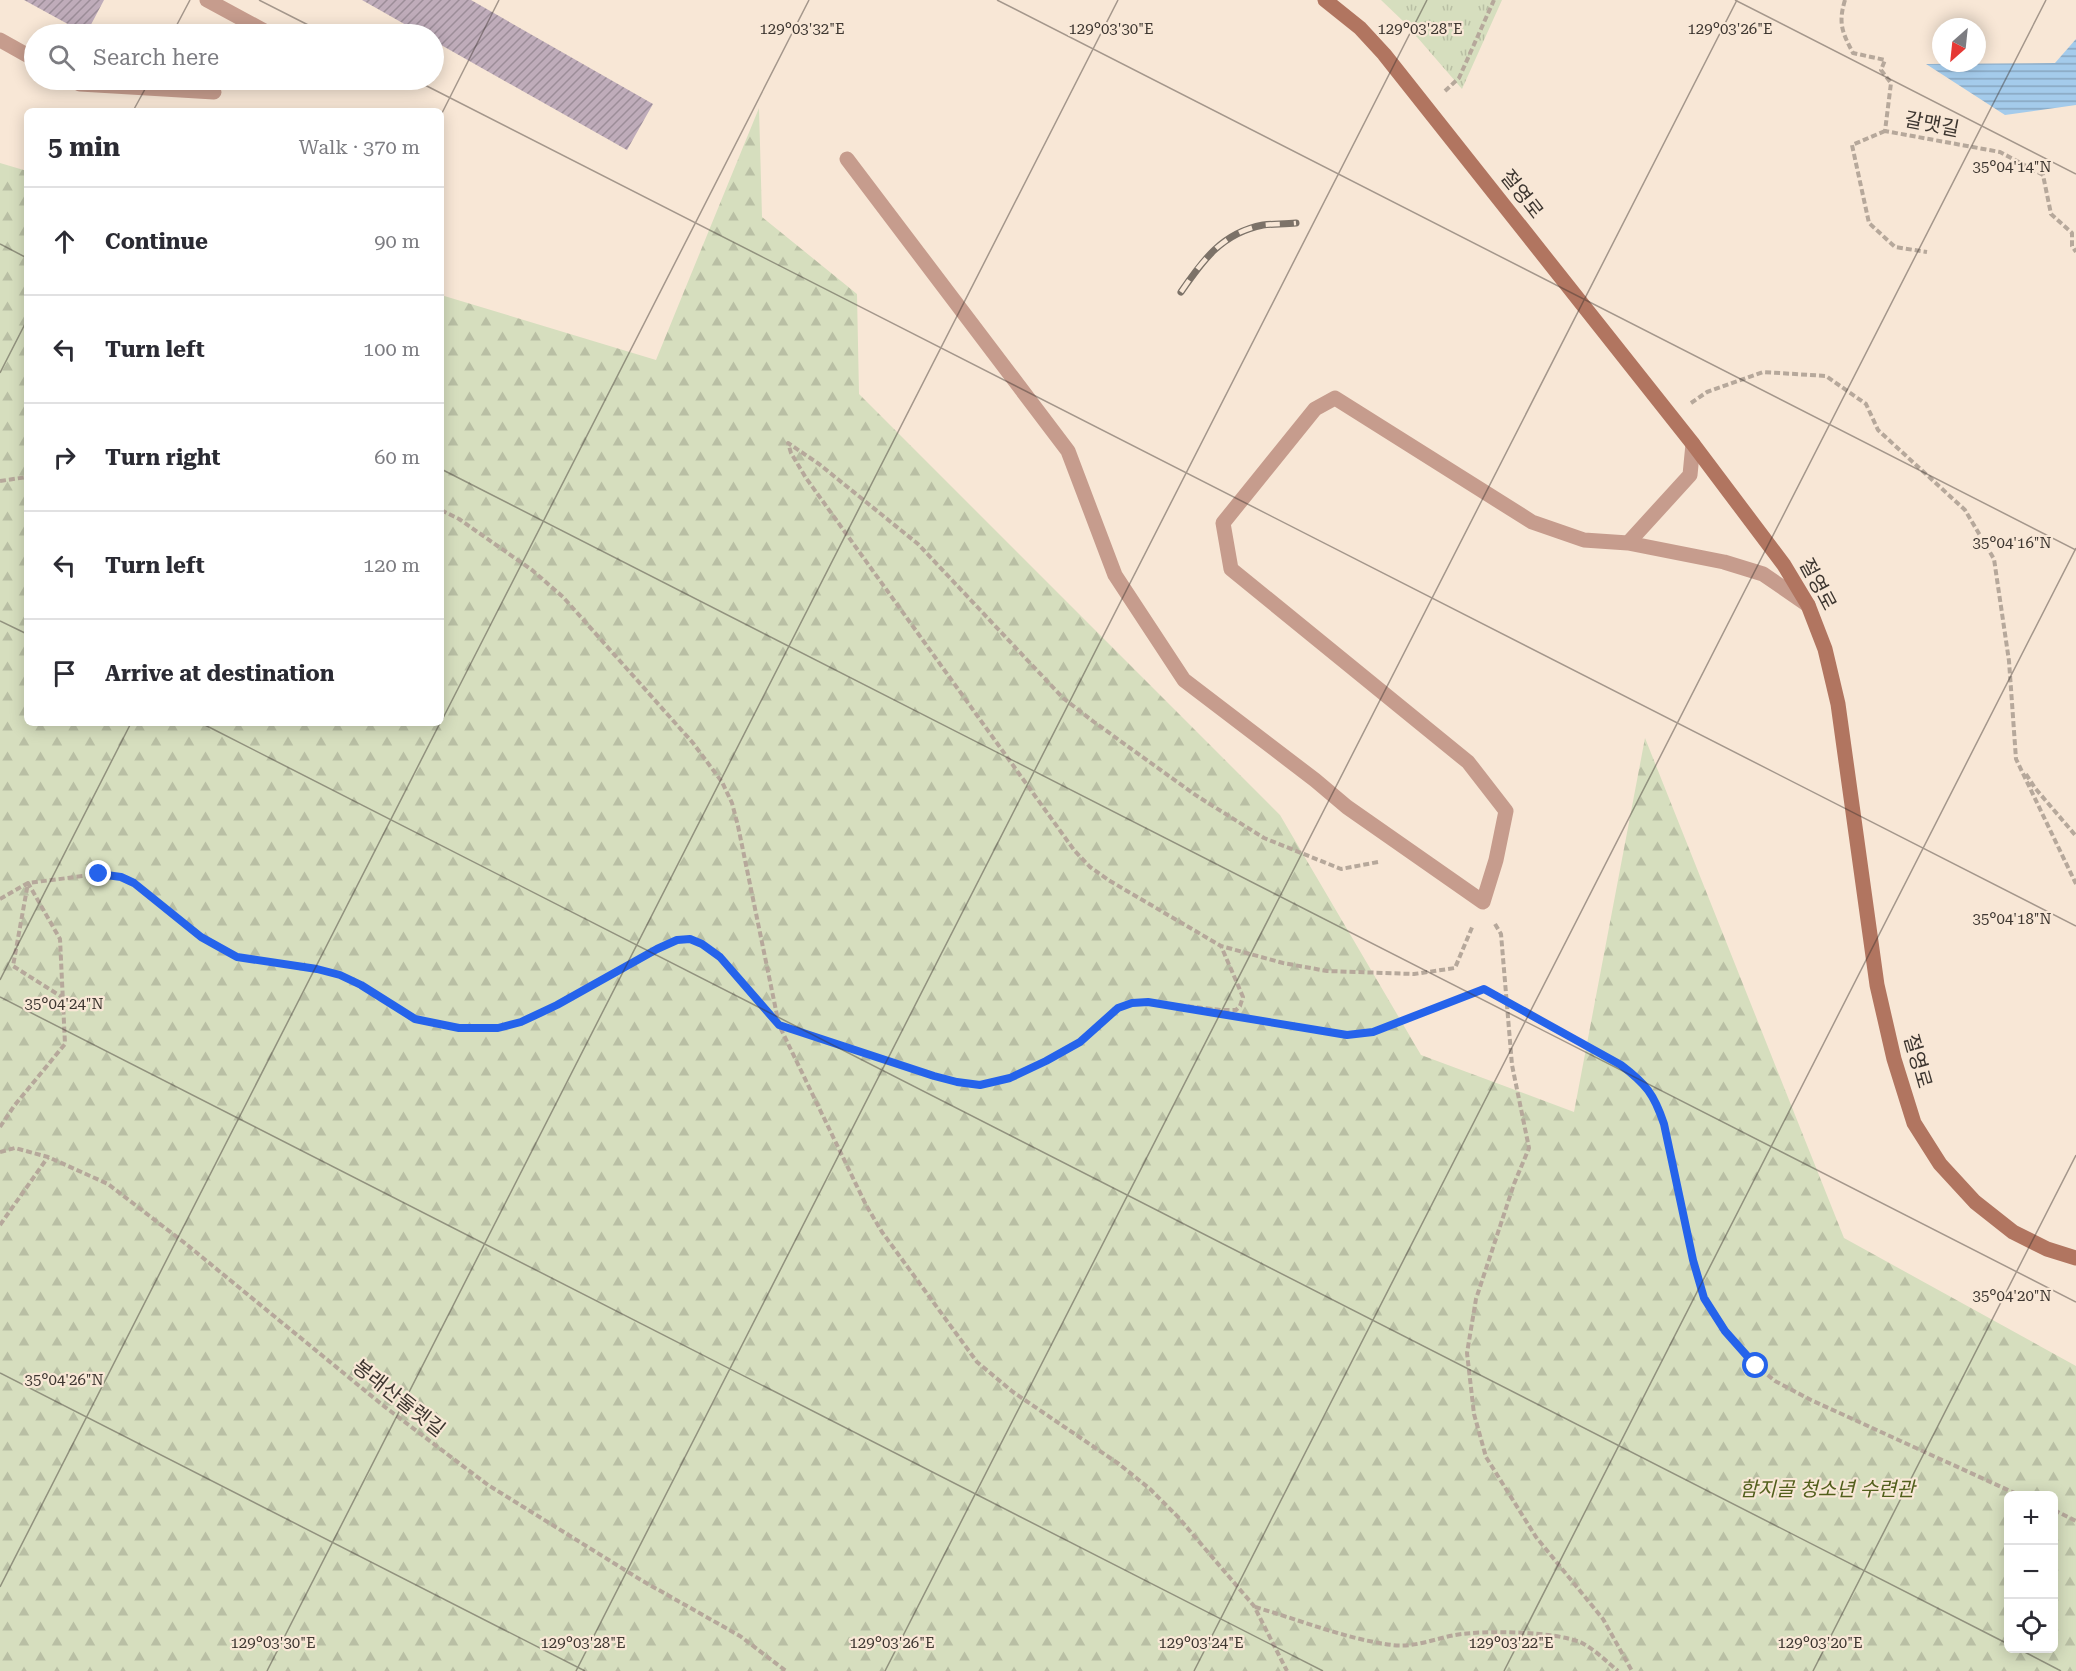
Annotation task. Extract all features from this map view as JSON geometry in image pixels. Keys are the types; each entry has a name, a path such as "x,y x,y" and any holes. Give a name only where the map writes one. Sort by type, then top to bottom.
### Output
{"main road":[{"name":"절영로","path":"1325,0 1360,28 1384,54 1694,444 1784,565 1808,605 1825,649 1838,705 1877,985 1894,1059 1914,1123 1940,1164 1975,1202 2013,1232 2047,1249 2076,1258"}],"lane":[{"path":"207,0 251,24"},
{"path":"0,40 24,53"},
{"path":"180,90 214,92"},
{"path":"847,159 1068,451 1115,575 1184,680 1347,807 1483,902 1496,860 1506,811 1468,762 1231,569 1223,523 1315,409 1335,398 1532,522 1584,540 1628,543 1724,562 1763,574 1808,605"},
{"path":"1628,543 1690,476 1694,444"}],"path":[{"path":"1427,108 1459,78 1494,0"},
{"name":"갈맷길","path":"1845,0 1840,18 1844,37 1853,53 1886,60 1881,70 1891,84 1885,131 2000,152 2043,175 2051,214 2072,233 2072,246 2076,252"},
{"path":"1885,131 1852,145 1869,223 1895,247 1927,252"},
{"path":"1672,417 1707,392 1763,372 1826,376 1866,404 1878,430 1965,510 1994,559 2009,661 2016,759 2076,884"},
{"path":"1401,844 1383,861 1341,868 1264,838 1197,796 1063,698 918,544 819,464 788,443 791,453 806,478 1074,850 1090,867 1110,881 1221,946 1282,963 1327,971 1414,974 1455,968 1483,902"},
{"path":"0,481 24,477"},
{"path":"444,512 459,519 523,564 563,597 693,743 722,782 732,803 738,826 779,1025 866,1205 889,1241 977,1362 1013,1392 1119,1464 1150,1489 1178,1517 1254,1606 1287,1671"},
{"path":"2016,759 2035,788 2076,836"},
{"path":"0,899 28,884 99,874 121,877 134,883 201,937 237,957 317,969 340,975 361,985 415,1019 459,1028 498,1028 521,1022 557,1005 657,949 677,940 690,939 702,944 720,957 779,1025 934,1076 980,1085 1010,1078 1046,1061 1080,1042 1118,1008 1132,1003 1221,1011 1236,1010 1243,997 1221,946"},
{"path":"28,884 12,966 62,997"},
{"path":"0,1127 14,1106 65,1044 60,939 28,884"},
{"path":"1483,902 1501,934 1512,1065 1529,1148 1514,1184 1476,1299 1467,1353 1474,1414 1486,1456 1536,1537 1603,1619 1632,1671"},
{"path":"1149,1003 1347,1035 1373,1032 1484,989 1621,1065 1649,1089 1664,1124 1693,1260 1704,1298 1725,1331 1756,1366 1775,1381 1811,1400 2010,1491"},
{"name":"봉래산둘렛길","path":"0,1152 15,1148 48,1157 108,1185 186,1244 385,1407 488,1485 641,1580 740,1636 786,1671"},
{"path":"0,1225 48,1157"},
{"path":"2058,1512 2076,1521"},
{"path":"1254,1606 1355,1637 1393,1646 1415,1645 1478,1632 1564,1638 1579,1642 1593,1650 1618,1671"}],"green space":[{"path":"1381,0 1502,0 1462,89 1404,22"},
{"name":"함지골 청소년 수련관","path":"759,108 762,217 857,294 859,394 1280,815 1421,1055 1574,1112 1645,738 1844,1238 2076,1366 2076,1671 0,1671 0,163 24,170 24,726 444,726 444,296 656,360"}],"water":[{"path":"2076,39 2076,105 2005,115 1938,72 1986,72 1986,64 2055,63"}],"building":[{"path":"24,0 104,0 91,24 68,24"},
{"path":"362,0 471,0 653,104 627,150 444,47 444,24 404,24"}],"railway":[{"path":"1181,292 1215,249 1236,234 1263,225 1296,223"}],"route":[{"path":"99,874 121,877 134,883 201,937 237,957 317,969 340,975 361,985 415,1019 459,1028 498,1028 521,1022 557,1005 657,949 677,940 690,939 702,944 720,957 779,1025 934,1076 980,1085 1010,1078 1046,1061 1080,1042 1118,1008 1132,1003 1148,1002 1347,1035 1373,1032 1484,989 1621,1065 1649,1089 1664,1124 1693,1260 1704,1298 1725,1331 1756,1366"}]}
